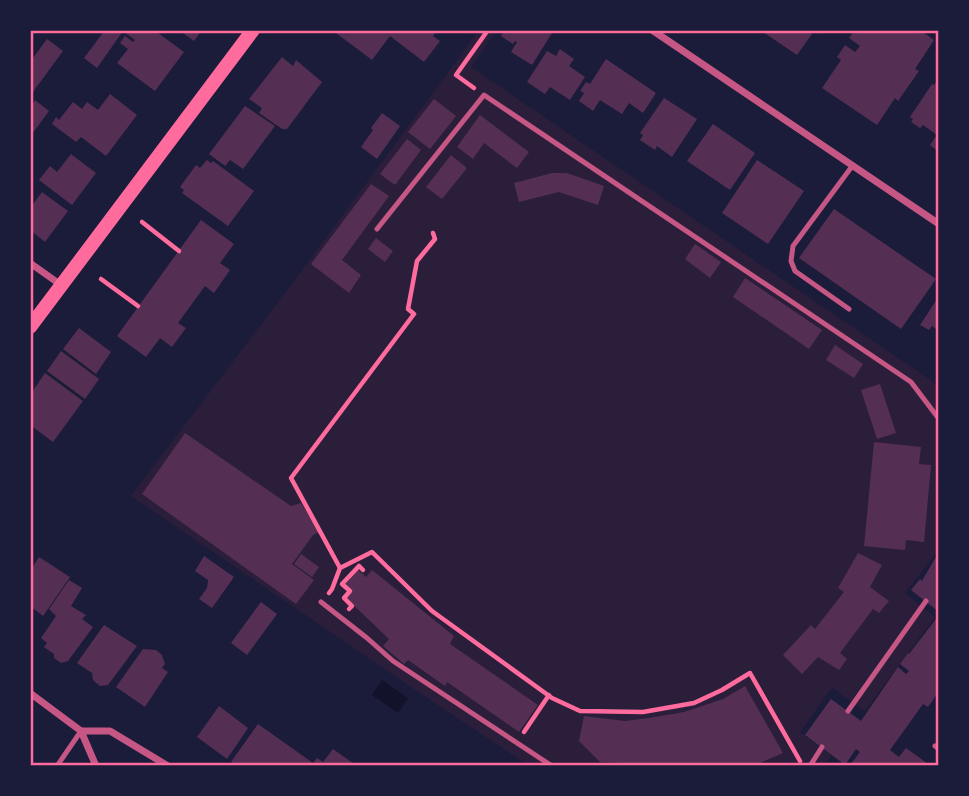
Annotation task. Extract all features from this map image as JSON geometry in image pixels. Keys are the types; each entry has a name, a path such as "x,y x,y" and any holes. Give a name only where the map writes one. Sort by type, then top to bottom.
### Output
{"main road":[{"path":"30,327 253,30"}],"street":[{"path":"652,30 939,224"},
{"path":"30,263 61,285"},
{"path":"30,692 81,731 96,766"},
{"path":"81,731 110,731 168,766"}],"lane":[{"path":"377,229 484,94 911,382 939,419"},
{"path":"849,309 795,271 791,261 793,246 853,164"},
{"path":"848,711 926,601"},
{"path":"321,602 393,661 552,766"},
{"path":"57,766 81,731"},
{"path":"810,766 822,747"}],"path":[{"path":"484,94 456,75 488,30"},
{"path":"142,222 179,251"},
{"path":"340,568 291,478 414,314 408,309 417,261 435,239 433,233"},
{"path":"101,279 138,306"},
{"path":"321,602 332,589 340,568 372,552 432,611 549,695 580,711 643,712 694,703 750,673 803,766"},
{"path":"339,600 349,609 352,606 344,598 350,591 342,584 359,566 363,570"},
{"path":"517,743 549,695"}],"shaded area":[{"path":"479,30 497,30 471,67 939,386 939,550 905,593 935,617 865,711 832,688 800,732 832,756 824,766 529,766 131,496"},
{"path":"382,680 408,698 398,713 372,695"}],"building":[{"path":"105,30 154,30 184,52 155,91 117,63 128,49 120,43 125,36 133,42 135,40 123,31 97,68 84,58"},
{"path":"179,30 202,30 194,41"},
{"path":"332,30 437,30 433,36 440,41 424,62 390,36 372,60"},
{"path":"505,30 554,30 532,65 511,52 517,42 513,44 501,36"},
{"path":"760,30 822,30 819,34 814,31 797,55"},
{"path":"855,30 920,30 934,40 915,69 919,71 898,101 895,98 877,125 822,88 841,60 837,57 845,45 855,52 860,46 849,38"},
{"path":"47,39 63,51 30,96 30,62"},
{"path":"560,49 574,59 569,66 585,77 570,100 550,87 545,94 527,82 547,51 556,56"},
{"path":"282,57 293,66 296,60 322,82 287,129 282,129 259,113 262,108 249,99"},
{"path":"606,59 656,93 643,113 629,103 622,114 600,100 593,111 579,101 584,93 580,91 586,82 590,84"},
{"path":"937,81 939,152 930,145 937,135 923,125 920,128 911,122 913,119 910,117 932,84"},
{"path":"110,94 137,115 106,156 81,137 76,142 52,124 56,117 59,120 73,102 82,109 87,102 98,110"},
{"path":"664,98 697,119 672,157 657,146 655,150 640,140 643,135 640,133"},
{"path":"434,99 456,116 430,149 408,132"},
{"path":"35,100 49,111 30,137 30,108"},
{"path":"245,106 275,126 243,169 230,160 225,166 209,154"},
{"path":"382,113 400,126 377,159 361,147"},
{"path":"480,115 529,152 517,168 484,143 473,159 457,147"},
{"path":"713,124 755,153 730,190 687,161"},
{"path":"407,139 421,150 395,185 380,174"},
{"path":"71,154 96,173 72,205 39,180 50,166 57,172"},
{"path":"451,155 467,168 442,199 426,187"},
{"path":"207,160 211,163 213,161 254,191 228,226 182,193 184,190 180,187 196,165 200,168"},
{"path":"757,160 804,191 768,244 722,213"},
{"path":"552,173 567,173 604,186 598,205 559,192 519,202 514,183"},
{"path":"371,184 389,196 342,260 361,275 349,293 311,264"},
{"path":"42,192 68,211 45,242 30,230 30,208"},
{"path":"834,209 936,279 901,329 799,258"},
{"path":"201,220 234,244 220,263 230,270 214,293 205,286 178,323 186,328 172,347 160,338 146,357 117,336"},
{"path":"376,238 393,251 385,262 368,249"},
{"path":"695,244 721,262 710,278 685,259"},
{"path":"745,278 822,330 809,349 733,297"},
{"path":"939,296 939,331 932,326 929,330 920,325"},
{"path":"79,328 111,352 96,374 63,349"},
{"path":"835,345 863,364 854,378 826,360"},
{"path":"61,351 99,379 85,399 47,371"},
{"path":"45,373 83,401 53,442 30,425 30,395"},
{"path":"880,384 896,433 877,439 861,390"},
{"path":"185,433 291,506 301,503 319,532 313,535 292,564 314,580 296,604 142,494"},
{"path":"874,442 921,447 919,464 931,465 924,542 906,540 905,550 864,546"},
{"path":"858,553 882,565 870,587 889,601 879,613 873,609 840,653 847,659 839,670 818,657 802,674 783,655 811,625 815,629 844,592 838,588"},
{"path":"301,554 319,567 312,577 294,564"},
{"path":"937,555 939,612 911,590 920,579 922,581"},
{"path":"204,556 234,577 212,608 199,599 207,588 208,580 195,571"},
{"path":"39,557 70,577 43,616 30,606 30,571"},
{"path":"358,570 366,577 372,570 454,636 450,644 538,705 519,732 447,682 445,686 408,660 404,664 383,646 389,639 346,598 352,591 345,584"},
{"path":"69,580 82,588 71,606 86,615 82,619 93,627 68,661 61,663 44,647 47,643 41,638 56,616 49,609"},
{"path":"261,602 277,614 247,655 231,643"},
{"path":"939,615 939,691 928,707 923,704 890,750 899,757 906,748 931,766 852,766 850,765 860,752 856,749 845,765 805,735 831,699 861,721 898,667 906,674 909,671 900,664"},
{"path":"104,625 137,646 108,685 100,686 93,680 92,673 77,663"},
{"path":"143,649 156,650 162,655 165,664 162,668 168,672 145,707 116,687"},
{"path":"745,686 783,753 753,766 649,766 649,763 600,762 579,741 584,716 625,721 684,712 723,699"},
{"path":"219,706 248,728 227,759 197,737"},
{"path":"258,724 313,763 317,758 323,762 333,749 357,766 237,766 231,762"}]}
